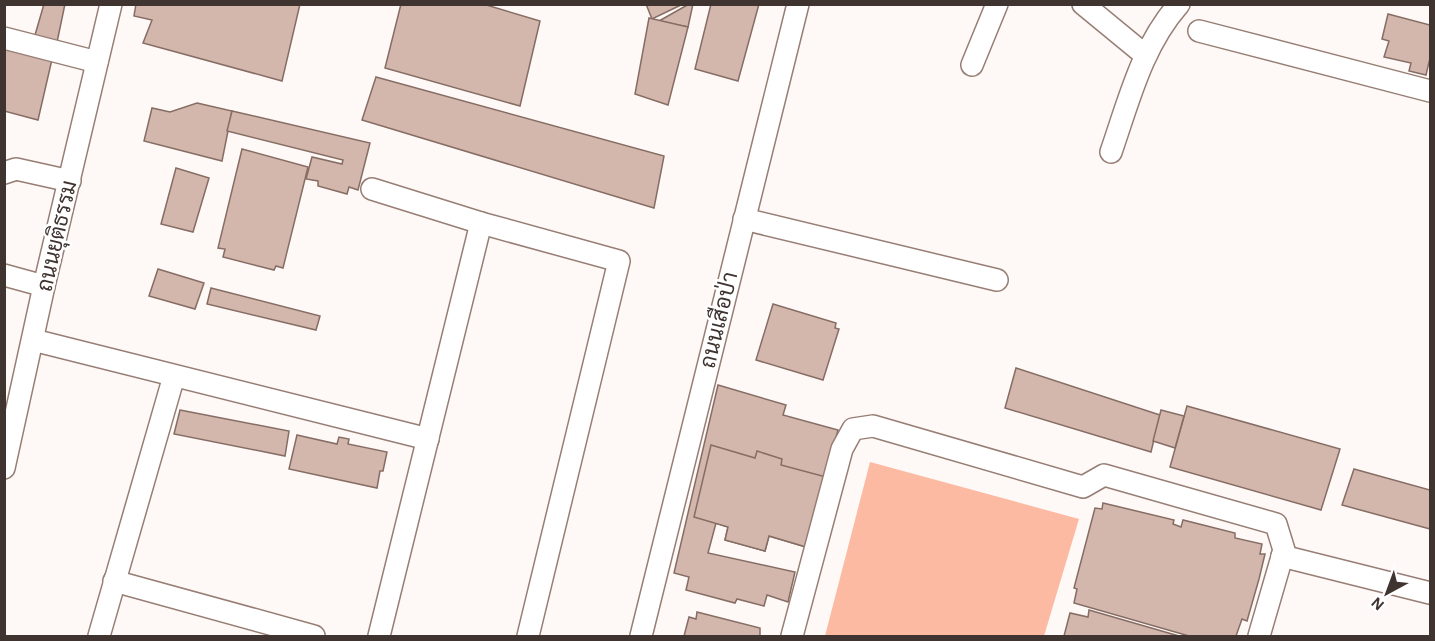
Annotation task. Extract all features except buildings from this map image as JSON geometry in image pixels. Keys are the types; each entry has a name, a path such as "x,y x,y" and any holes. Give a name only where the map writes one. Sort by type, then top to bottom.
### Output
{"street":[{"name":"ถนนยุติธรรม","path":"4,468 44,286 111,4"},
{"name":"ถนนเสือป่า","path":"641,636 798,4"},
{"path":"972,65 997,4"},
{"path":"1083,4 1145,55"},
{"path":"1111,152 1145,55 1169,15 1179,4"},
{"path":"1199,31 1431,92"},
{"path":"4,38 97,62"},
{"path":"8,169 70,181"},
{"path":"372,189 481,223 619,261 528,636"},
{"path":"744,219 997,280"},
{"path":"379,636 481,223"},
{"path":"4,275 44,286"},
{"path":"33,340 428,439"},
{"path":"99,636 174,376"},
{"path":"792,636 842,449 853,429 873,426 1083,487 1104,476 1276,524 1284,549 1259,636"},
{"path":"1282,556 1431,593"},
{"path":"114,581 314,636"}],"shaded area":[{"path":"870,462 1079,519 1044,636 825,636"}]}
